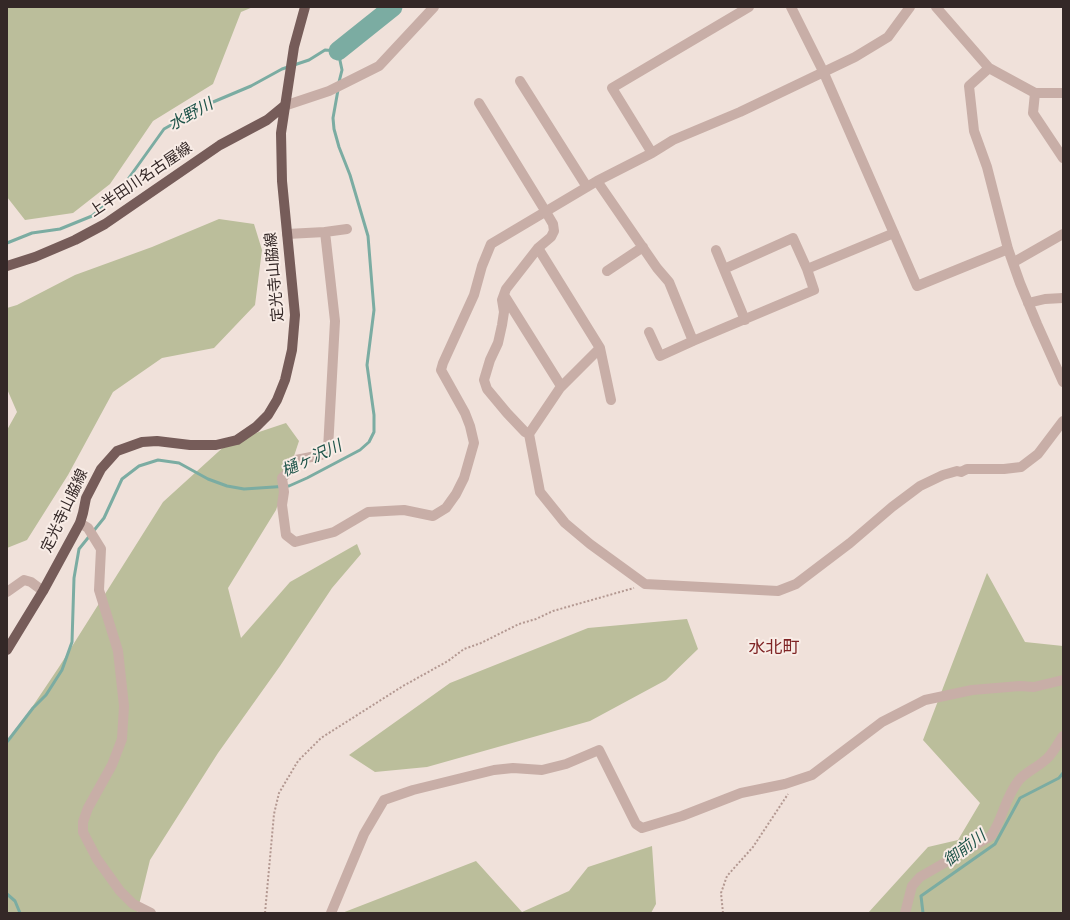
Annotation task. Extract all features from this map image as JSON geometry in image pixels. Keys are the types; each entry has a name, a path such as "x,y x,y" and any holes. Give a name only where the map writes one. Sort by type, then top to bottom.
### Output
{"main road":[{"name":"定光寺山脇線","path":"7,650 84,525 83,513 86,498 101,469 116,452 142,442 157,441 190,445 216,445 237,440 256,427 268,415 277,400 286,380 292,350 295,315 282,181 281,132 294,47 305,7"},
{"name":"上半田川名古屋線","path":"7,266 35,257 75,240 105,224 220,146 267,120 284,106"}],"street":[{"path":"284,106 329,91 379,66 434,7"},
{"path":"652,153 612,88 749,7"},
{"path":"791,7 823,71 917,286 1008,249"},
{"path":"324,232 335,320 328,449 321,455 296,460 293,468 282,478 284,492 282,505 286,536 295,542 334,532 368,512 404,510 433,516 446,508 456,494 464,478 474,443 465,413 441,370 474,295 491,244 597,181 652,153 673,140 740,112 855,57 888,37 910,7"},
{"path":"936,7 989,68 1035,93 1063,93"},
{"path":"989,68 969,86 974,132 987,167 1008,249 1028,303 1063,382"},
{"path":"520,82 588,187"},
{"path":"1035,93 1033,113 1063,158"},
{"path":"479,103 553,224 554,231 551,237 538,248 506,289 502,300 504,312 498,343 490,360 484,380 487,388 507,413 525,432 529,434"},
{"path":"597,181 669,282 693,341"},
{"path":"287,234 324,232 347,228"},
{"path":"808,269 894,233"},
{"path":"1014,262 1063,234"},
{"path":"649,332 660,356 814,290 808,269 793,238 724,270"},
{"path":"607,270 643,247"},
{"path":"538,248 600,348 611,400"},
{"path":"716,250 745,320"},
{"path":"504,295 561,386"},
{"path":"1028,303 1045,299 1063,298"},
{"path":"600,348 561,386 529,434 540,492 565,523 590,544 645,584 778,591 796,584 850,543 892,507 920,486 943,475 957,471 962,472 967,470 1021,467 1038,454 1063,421"},
{"path":"84,525 98,542 101,549 99,590 118,651 124,706 122,739 112,765 88,808 83,822 83,832 97,860 120,891 133,904 151,913"},
{"path":"7,592 24,580 31,582 43,591"},
{"path":"331,913 364,834 384,800 413,790 494,770 513,768 542,770 566,764 599,750 636,824 642,828 682,816 741,793 797,781 812,775 882,722 925,700 972,690 1020,686 1034,687 1063,680"},
{"path":"905,913 912,886 920,876 991,836 998,826 1008,798 1019,781 1032,769 1045,761 1063,736"}],"path":[{"path":"265,913 274,814 279,793 298,761 321,738 404,686 448,661 464,649 481,643 519,624 536,619 553,611 645,584"},
{"path":"723,913 721,893 728,876 753,847 797,781"}],"green space":[{"path":"7,7 253,7 241,12 213,84 153,121 110,184 73,213 25,220 7,197"},
{"path":"219,219 254,224 262,250 255,305 214,348 162,358 113,392 68,475 27,540 7,548 7,430 17,412 7,389 7,308 17,305 75,275 152,247"},
{"path":"286,423 299,441 276,510 228,588 241,638 290,582 357,544 361,554 332,588 280,666 218,753 150,860 137,913 7,913 8,743 59,667 163,502 229,442"},
{"path":"987,573 1025,642 1063,646 1063,913 868,913 928,847 958,840 980,803 923,740"},
{"path":"687,619 698,649 666,680 590,721 427,767 375,772 349,755 450,683 588,628"},
{"path":"652,846 656,904 651,913 342,913 476,861 522,912 569,891 588,867"}],"waterway":[{"name":"水野川","path":"338,51 393,7"},
{"name":"水野川","path":"7,243 32,233 60,229 92,216 111,200 126,182 164,129 206,105 251,86 282,69 309,60 325,50 338,51 342,70 339,82"},
{"name":"樋ヶ沢川","path":"7,742 33,708 46,695 62,670 72,642 74,578 79,549 104,518 122,479 139,466 158,460 179,463 208,479 227,486 244,489 289,486 360,450 369,442 374,432 374,415 367,365 374,310 368,236 350,175 334,129 333,118 338,90"},
{"name":"御前川","path":"923,913 921,896 995,844 1020,798 1059,778 1063,773"},
{"name":"樋ヶ沢川","path":"7,894 15,901 20,913"}],"district":[{"name":"水北町","path":"774,648"}]}
